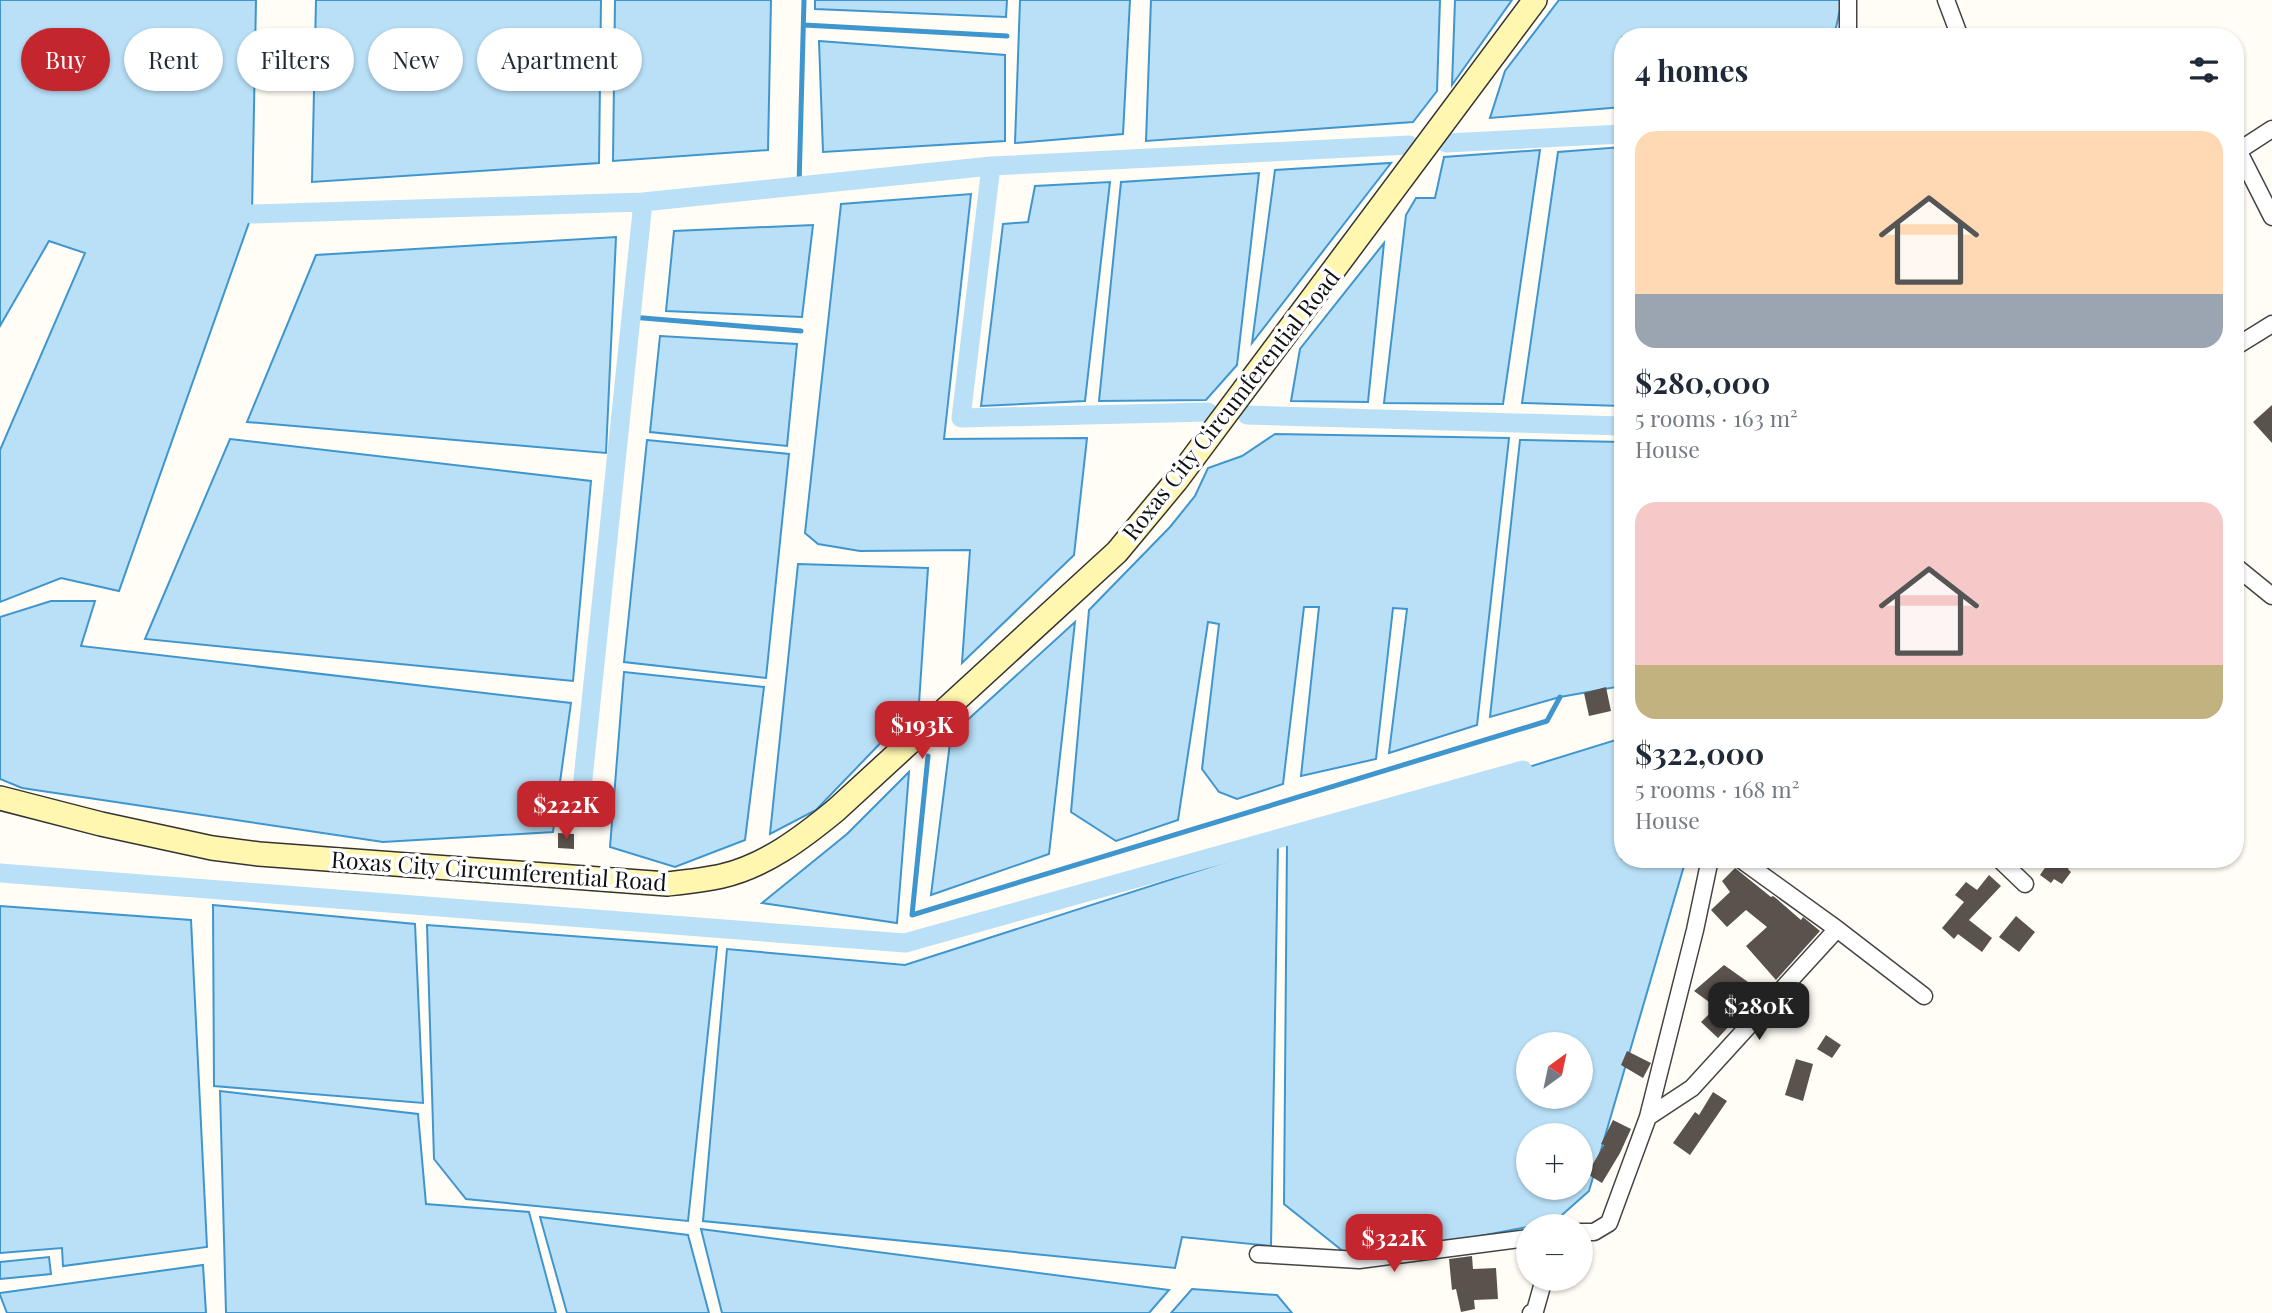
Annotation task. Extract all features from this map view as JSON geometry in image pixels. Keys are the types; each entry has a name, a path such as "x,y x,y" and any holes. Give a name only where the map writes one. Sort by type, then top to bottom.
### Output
{"main road":[{"name":"Roxas City Circumferential Road","path":"0,798 164,838 259,854 667,884 722,876 764,860 836,810 1117,552 1177,481 1535,0"}],"street":[{"path":"1848,0 1848,28"},
{"path":"1946,0 1957,28"},
{"path":"2244,147 2272,129"},
{"path":"2244,166 2272,217"},
{"path":"2244,342 2271,327"},
{"path":"2244,573 2272,596"},
{"path":"1593,1232 1609,1223 1648,1117 1708,868"},
{"path":"1752,868 1924,996"},
{"path":"2008,868 2025,884"},
{"path":"1648,1117 1692,1088 1837,929"},
{"path":"1258,1254 1359,1260 1516,1240"},
{"path":"1531,1313 1535,1311 1541,1291"}],"water":[{"path":"0,0 256,0 255,28 237,28 237,91 254,91 252,214 119,591 61,578 0,602 0,450 85,253 49,241 0,326"},
{"path":"316,0 601,0 601,28 477,28 477,91 600,91 599,163 312,182 314,91 354,91 354,28 315,28"},
{"path":"615,0 771,0 768,150 613,161 614,91 642,91 642,28 615,28"},
{"path":"815,0 1007,0 1006,17 815,9"},
{"path":"1020,0 1130,0 1123,134 1015,143"},
{"path":"1151,0 1440,0 1437,91 1413,122 1146,141"},
{"path":"1455,0 1512,0 1452,85"},
{"path":"1559,0 1842,0 1836,28 1614,28 1614,108 1490,118 1505,71"},
{"path":"819,41 1005,55 1005,141 823,152"},
{"path":"1614,148 1614,406 1522,403 1558,152"},
{"path":"1540,150 1503,404 1384,403 1406,215 1416,198 1435,198 1444,157"},
{"path":"1391,163 1252,343 1275,170"},
{"path":"1259,173 1237,365 1206,400 1099,401 1121,182"},
{"path":"1110,182 1085,401 981,406 1003,224 1028,222 1035,186"},
{"path":"971,194 944,439 1087,438 1074,555 962,663 970,550 860,551 818,544 805,533 841,204"},
{"path":"813,225 802,317 666,311 674,231"},
{"path":"616,237 606,453 247,422 316,255"},
{"path":"1384,243 1368,402 1291,401 1300,349"},
{"path":"660,336 797,344 787,446 650,432"},
{"path":"1275,434 1509,438 1477,725 1389,753 1407,609 1393,608 1376,759 1301,776 1319,607 1304,607 1283,784 1237,799 1219,792 1202,769 1219,624 1208,622 1178,820 1116,841 1071,812 1089,610 1170,527 1195,496 1208,468 1242,456"},
{"path":"230,439 591,481 573,681 145,639"},
{"path":"647,440 789,454 766,678 624,662"},
{"path":"1520,440 1614,442 1614,687 1560,697 1490,717"},
{"path":"798,564 928,568 919,703 816,810 770,834"},
{"path":"51,601 95,601 81,646 571,703 553,832 383,842 22,788 0,779 0,617"},
{"path":"1075,622 1049,854 931,895 951,735"},
{"path":"624,672 764,687 745,840 675,867 610,847"},
{"path":"1614,740 1614,868 1683,868 1593,1177 1593,1123 1516,1123 1516,1200 1579,1200 1563,1214 1516,1214 1516,1229 1354,1260 1284,1204 1287,842"},
{"path":"909,772 897,923 762,903 847,834"},
{"path":"1278,845 1271,1246 1182,1237 1175,1268 703,1221 727,949 905,965"},
{"path":"213,905 415,924 423,1103 214,1086"},
{"path":"0,906 191,920 207,1247 63,1266 62,1248 0,1253"},
{"path":"427,925 717,947 688,1221 466,1199 434,1159"},
{"path":"220,1091 418,1114 426,1204 529,1212 556,1313 226,1313"},
{"path":"540,1217 688,1235 709,1313 567,1313"},
{"path":"701,1229 1169,1290 1149,1313 722,1313"},
{"path":"49,1257 51,1274 0,1279 0,1262"},
{"path":"203,1265 206,1313 7,1313 0,1295 0,1293"},
{"path":"1192,1289 1277,1295 1292,1313 1171,1313"}],"building":[{"path":"2272,405 2272,443 2253,422"},
{"path":"1606,687 1611,711 1589,716 1584,693"},
{"path":"558,833 574,834 574,849 558,848"},
{"path":"1735,868 1801,920 1803,917 1820,931 1776,980 1746,946 1767,927 1746,910 1727,927 1711,910 1730,892 1722,881"},
{"path":"2045,868 2069,868 2071,872 2062,884 2054,879 2051,883 2040,875"},
{"path":"1989,875 2001,886 1969,920 1992,938 1982,952 1958,934 1954,939 1942,928 1964,902 1955,895 1966,882 1977,890"},
{"path":"2016,916 2035,932 2019,952 1999,937"},
{"path":"1724,965 1758,989 1718,1038 1701,1022 1716,1007 1694,991"},
{"path":"1826,1035 1841,1045 1832,1058 1817,1049"},
{"path":"1627,1051 1651,1063 1643,1078 1621,1065"},
{"path":"1796,1059 1813,1064 1803,1101 1785,1095"},
{"path":"1713,1092 1727,1101 1690,1155 1673,1143 1695,1112 1699,1115"},
{"path":"1613,1120 1631,1129 1602,1183 1593,1178 1593,1164 1604,1145 1601,1144"},
{"path":"1472,1256 1473,1269 1496,1268 1498,1299 1474,1300 1475,1309 1461,1312 1456,1289 1452,1290 1449,1259"}],"waterway":[{"path":"799,186 804,0"},
{"path":"804,25 1007,36"},
{"path":"1446,143 1614,134"},
{"path":"252,214 643,202 991,166 1409,145"},
{"path":"991,166 961,418 1208,412"},
{"path":"580,808 643,202"},
{"path":"631,317 801,331"},
{"path":"1247,415 1614,426"},
{"path":"928,756 912,915 1547,721 1560,697"},
{"path":"0,873 905,943 1523,770"}]}
